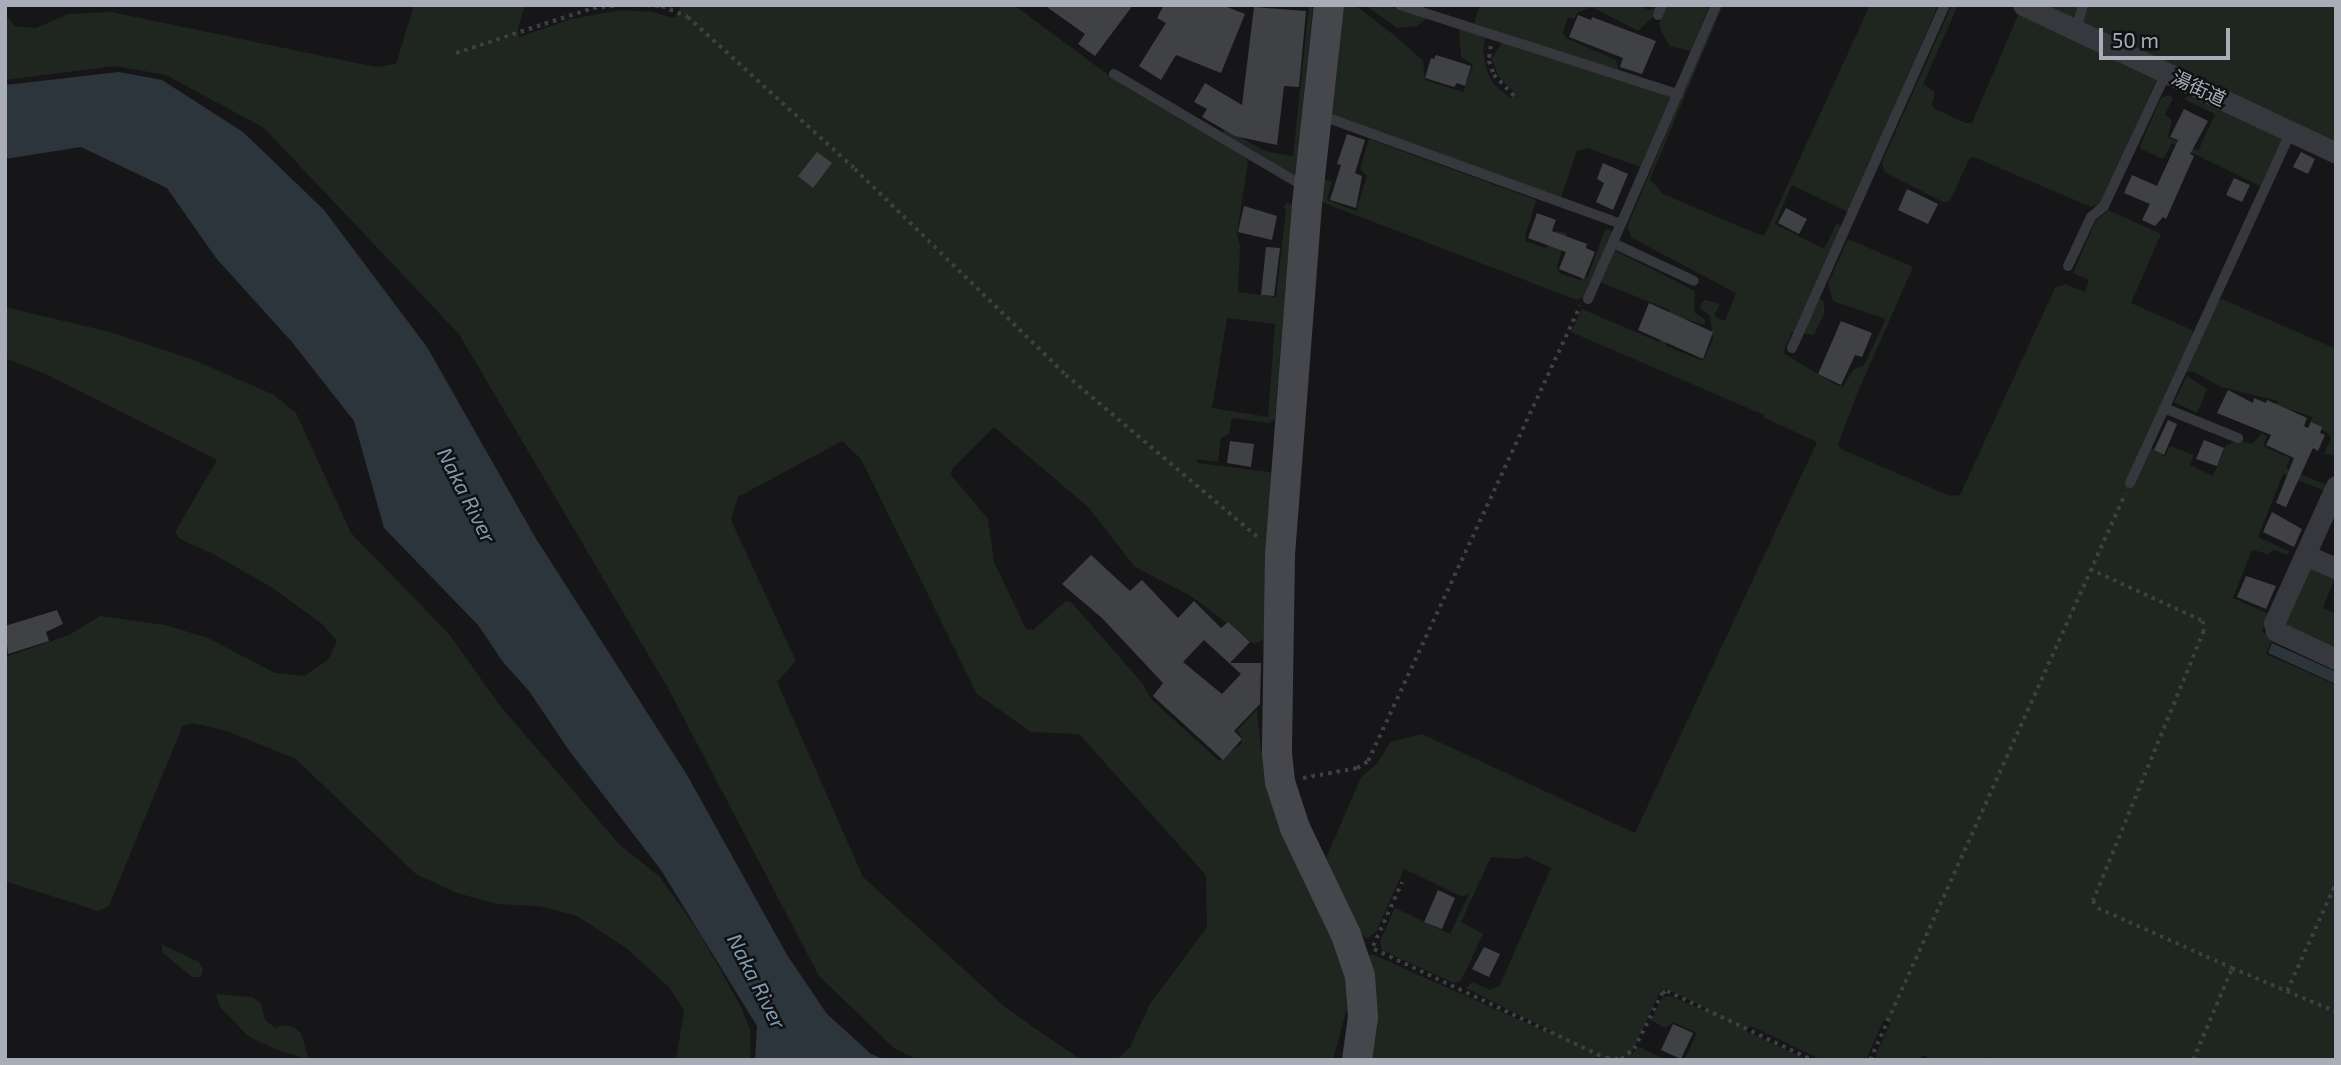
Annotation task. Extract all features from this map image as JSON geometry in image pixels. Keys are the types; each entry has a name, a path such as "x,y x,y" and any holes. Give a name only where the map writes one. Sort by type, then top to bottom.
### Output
{"street":[{"path":"1329,5 1308,189 1280,555 1276,706 1280,782 1295,828 1361,946 1363,997 1357,1060"},
{"name":"湯街道","path":"2023,5 2336,153"},
{"path":"2336,486 2274,623 2276,631 2336,659"},
{"path":"2305,555 2336,568"}],"lane":[{"path":"1400,5 1678,94"},
{"path":"1588,299 1716,5"},
{"path":"1792,348 1945,5"},
{"path":"2077,31 2083,5"},
{"path":"2067,266 2091,218 2104,206 2166,72"},
{"path":"1114,74 1308,189"},
{"path":"1317,114 1621,224"},
{"path":"2130,483 2291,132"},
{"path":"1613,243 1694,281"},
{"path":"2164,408 2238,438"}],"path":[{"path":"456,53 593,8 620,5"},
{"path":"648,5 662,6 688,17 855,169 1066,375 1280,555"},
{"path":"1495,35 1489,61 1499,82 1517,99"},
{"path":"1280,782 1346,770 1367,761 1523,434 1525,421 1578,308 1588,299"},
{"path":"1870,1060 2130,483"},
{"path":"2090,569 2203,621 2204,631 2093,901 2098,908 2336,1012"},
{"path":"1402,882 1361,946 1606,1058 1621,1059 1634,1049 1662,993 1667,991 1812,1060"},
{"path":"2287,991 2336,883"},
{"path":"2193,1060 2232,968"}],"shaded area":[{"path":"414,5 525,5 518,28 519,37 571,19 622,10 652,12 675,18 680,8 678,5 1014,5 1122,85 1245,156 1248,162 1237,233 1240,246 1238,292 1276,297 1286,211 1284,207 1287,202 1292,205 1275,419 1269,423 1232,418 1229,434 1221,438 1218,462 1197,459 1198,463 1275,473 1268,638 1254,644 1191,596 1135,567 1088,507 994,427 952,469 951,475 988,519 994,562 1026,629 1033,630 1066,601 1072,603 1143,684 1151,699 1219,761 1242,743 1242,737 1237,731 1257,709 1261,750 1346,965 1347,1008 1333,1060 1116,1060 1130,1047 1150,1004 1207,927 1206,875 1079,734 1031,732 977,694 861,459 842,441 738,497 731,520 796,661 777,682 863,877 1006,1008 1081,1060 919,1060 895,1049 819,976 669,690 459,334 264,128 166,75 114,66 5,80 5,15 15,26 36,28 68,14 111,12 376,67 396,64","holes":["1227,318 1275,324 1268,417 1212,408"]},
{"path":"1342,5 1355,5 1399,39 1423,61 1425,80 1463,92 1473,65 1461,57 1459,28 1485,37 1483,51 1488,74 1495,86 1511,98 1515,93 1499,77 1492,59 1502,42 1512,36 1474,23 1480,5 1636,5 1650,10 1658,5 1654,16 1638,31 1592,7 1577,13 1574,19 1568,17 1563,33 1566,38 1616,60 1621,78 1672,97 1643,168 1587,148 1577,151 1561,197 1337,118 1330,112"},
{"path":"1365,5 1385,5 1427,18 1417,26 1397,28"},
{"path":"1667,5 1709,7 1691,51 1670,46 1661,31 1659,23"},
{"path":"1720,5 1723,5 1650,179 1663,194 1760,235 1765,234 1870,5 1938,5 1870,163 1866,163 1869,165 1848,212 1792,185 1775,224 1824,249 1837,223 1841,226 1814,293 1824,302 1824,314 1814,335 1792,332 1783,353 1838,386 1843,386 1854,369 1864,365 1886,319 1833,301 1828,284 1848,239 1913,267 1859,389 1838,444 1841,449 1950,496 1960,495 2055,288 2065,284 2085,292 2089,280 2073,273 2095,222 2108,210 2161,234 2131,303 2192,330 2193,333 2216,301 2222,299 2336,349 2336,455 2324,454 2331,438 2327,432 2309,425 2312,417 2289,409 2273,410 2278,401 2221,387 2192,371 2184,373 2149,446 2165,457 2170,446 2194,455 2190,465 2213,476 2226,446 2238,440 2252,444 2262,433 2267,436 2263,446 2290,458 2286,468 2326,485 2323,490 2283,474 2258,537 2289,551 2287,555 2274,550 2268,554 2252,550 2233,598 2269,614 2262,631 2273,637 2266,654 2336,685 2336,1060 1993,1060 1986,1057 1984,1060 1933,1060 1923,1055 1918,1060 1874,1060 1890,1023 1884,1020 1866,1060 1822,1060 1751,1026 1744,1030 1808,1060 1684,1060 1697,1033 1673,1022 1665,1028 1651,1020 1663,997 1670,996 1706,1011 1707,1009 1668,989 1660,991 1631,1055 1639,1047 1666,1060 1369,1060 1367,957 1372,954 1544,1031 1553,1032 1466,988 1472,982 1490,990 1500,985 1551,868 1526,856 1518,859 1491,857 1461,922 1483,934 1461,981 1454,983 1382,950 1380,941 1395,908 1450,934 1470,892 1463,897 1404,869 1376,932 1368,938 1359,935 1324,863 1361,777 1377,764 1390,742 1422,734 1635,833 1817,442 1763,417 1764,415 1571,332 1582,309 1659,342 1670,310 1602,283 1601,279 1614,250 1695,291 1694,312 1705,320 1705,325 1684,319 1675,324 1666,346 1703,361 1713,339 1710,316 1700,308 1702,302 1705,300 1720,304 1714,316 1725,321 1736,293 1632,238 1627,227"},
{"path":"1952,5 1958,5 1923,84 1935,92 1932,104 1935,109 1966,123 1972,123 2019,13 2158,77 2101,204 2091,207 1974,157 1969,159 1950,201 1945,203 1884,172 1882,162"},
{"path":"2044,5 2336,5 2336,145"},
{"path":"1309,6 1313,8 1295,175 1223,133 1225,129 1265,151 1293,156"},
{"path":"2190,94 2278,133 2282,141 2260,186 2172,143 2163,159 2139,148 2161,98 2169,95 2173,98 2165,115 2172,120 2168,137 2198,151 2215,114 2184,99"},
{"path":"1369,139 1536,200 1526,241 1545,248 1550,245 1556,231 1567,233 1557,266 1559,273 1580,280 1588,276 1605,230 1610,229 1613,234 1586,296 1577,300 1319,201 1323,179 1332,182 1327,200 1356,211 1367,176 1360,169"},
{"path":"5,307 110,332 194,360 274,395 296,413 351,533 449,634 501,707 620,845 660,877 700,934 740,1005 750,1029 751,1060 676,1060 684,1011 670,988 626,948 577,916 539,906 497,904 457,893 416,874 296,759 227,731 192,723 182,727 109,906 98,911 5,881 5,657 69,635 100,616 165,625 208,638 275,673 304,676 329,659 337,641 321,623 271,587 215,555 180,539 175,532 217,460 45,374 5,358"},
{"path":"2187,376 2207,389 2197,413 2174,402"},
{"path":"2317,566 2336,575 2323,608 2336,614 2336,653 2287,629 2283,618 2306,571"},
{"path":"161,944 199,962 203,969 201,977 192,977 163,953"},
{"path":"216,994 252,997 261,1003 265,1020 276,1028 283,1025 294,1027 301,1033 309,1060 275,1049 248,1036 220,1007"}],"water":[{"name":"Naka River","path":"119,72 162,80 243,132 324,210 427,347 535,537 687,775 787,955 827,1014 871,1054 886,1060 755,1060 757,1026 661,870 568,749 529,691 503,662 478,625 384,528 354,421 292,342 216,258 167,188 81,147 5,159 5,85"},
{"path":"2272,643 2336,672 2336,684 2268,653"}],"building":[{"path":"1044,5 1133,5 1095,56 1078,44 1085,34"},
{"path":"1164,5 1222,5 1245,14 1221,73 1176,55 1161,80 1139,66 1166,23 1157,18"},
{"path":"1254,7 1306,11 1299,87 1284,86 1277,145 1235,136 1202,117 1207,109 1194,102 1205,83 1242,105"},
{"path":"1578,15 1591,20 1592,17 1656,41 1642,74 1620,67 1623,58 1569,37"},
{"path":"1436,55 1471,66 1465,86 1457,83 1454,87 1425,78 1431,58 1434,59"},
{"path":"2184,109 2208,121 2190,154 2194,156 2166,219 2163,217 2155,226 2142,220 2150,204 2124,193 2132,175 2157,186 2178,140 2170,137"},
{"path":"1347,134 1365,140 1355,173 1362,176 1356,208 1330,200 1341,165 1337,164"},
{"path":"817,152 832,163 813,188 798,176"},
{"path":"2301,152 2315,159 2308,174 2293,167"},
{"path":"1603,163 1628,174 1613,210 1596,202 1604,183 1597,179"},
{"path":"2234,178 2250,185 2242,202 2226,195"},
{"path":"1907,189 1938,204 1928,224 1898,210"},
{"path":"1244,206 1277,216 1272,240 1238,232"},
{"path":"1786,208 1807,219 1799,234 1778,223"},
{"path":"1537,213 1556,220 1552,231 1587,244 1586,248 1595,252 1584,279 1559,269 1566,252 1528,238"},
{"path":"1266,247 1280,248 1274,296 1261,295"},
{"path":"1649,303 1713,332 1703,359 1638,330"},
{"path":"1841,321 1872,333 1862,357 1855,355 1841,385 1818,374"},
{"path":"2228,390 2253,403 2254,398 2266,403 2267,400 2307,418 2304,426 2308,428 2311,422 2322,427 2320,433 2325,435 2318,451 2313,448 2286,507 2276,503 2294,458 2266,445 2271,435 2217,413"},
{"path":"2168,420 2177,424 2164,455 2154,450"},
{"path":"2204,440 2224,448 2217,466 2196,459"},
{"path":"1230,441 1254,444 1251,467 1227,463"},
{"path":"2272,512 2302,529 2294,547 2263,532"},
{"path":"1091,555 1130,591 1142,580 1178,618 1194,601 1221,628 1228,622 1250,642 1230,663 1261,663 1260,704 1234,731 1242,739 1223,760 1153,696 1163,683 1102,618 1062,584","holes":["1204,640 1241,674 1222,694 1183,662"]},
{"path":"2246,576 2276,586 2266,609 2237,597"},
{"path":"57,610 63,624 46,632 49,641 8,654 5,626"},
{"path":"1438,890 1455,898 1442,929 1424,922"},
{"path":"1484,947 1500,954 1489,977 1472,969"},
{"path":"1673,1024 1693,1033 1681,1059 1661,1050"}]}
